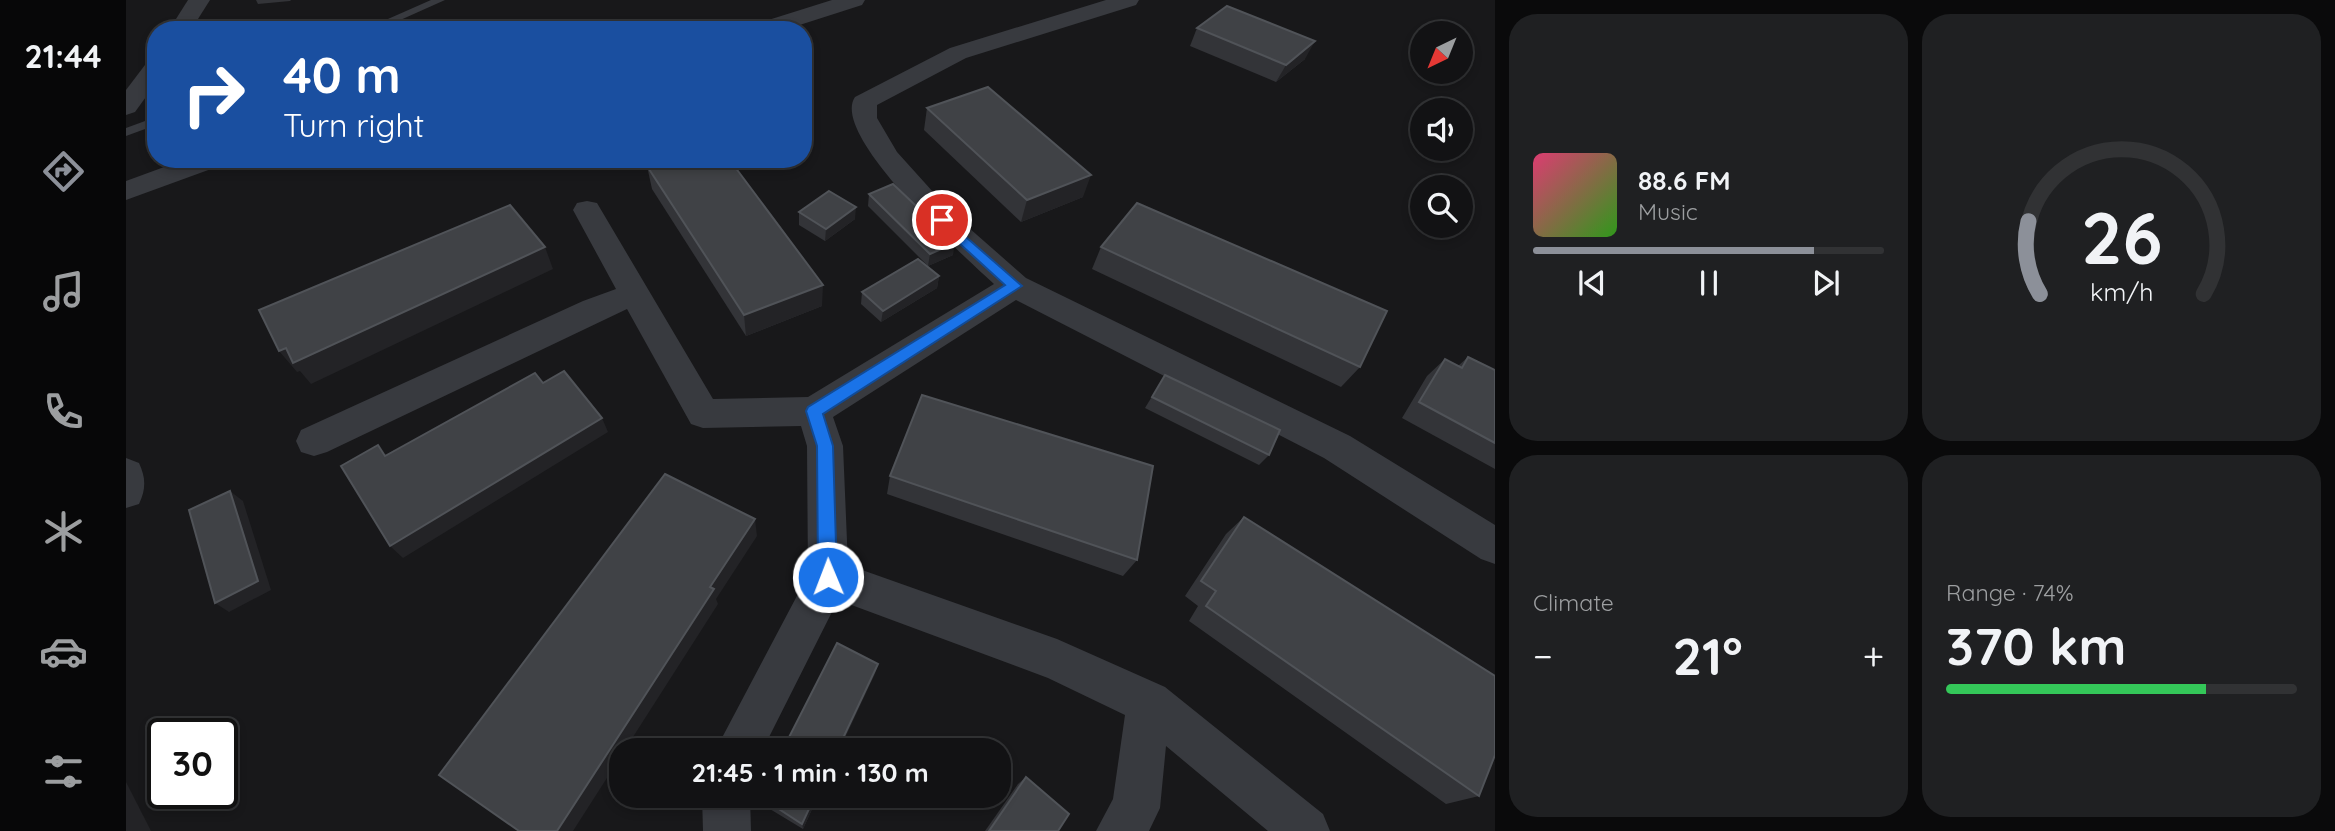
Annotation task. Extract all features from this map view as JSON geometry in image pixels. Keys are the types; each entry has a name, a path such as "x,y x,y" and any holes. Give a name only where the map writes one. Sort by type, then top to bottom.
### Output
{"street":[{"path":"186,21 199,0"},
{"path":"788,21 854,0"},
{"path":"1128,0 958,53 864,103 864,118 887,156 942,220 1015,286 1337,447 1495,546"},
{"path":"126,107 147,78"},
{"path":"126,191 189,168"},
{"path":"587,209 703,414 814,411 1015,286"},
{"path":"314,441 594,309 636,294"},
{"path":"745,738 828,577 825,446 814,411"},
{"path":"126,474 126,492"},
{"path":"828,577 1057,660 1149,703 1306,831"},
{"path":"1119,831 1136,808 1149,703"},
{"path":"726,808 727,831"}],"lane":[{"path":"390,21 440,0"},
{"path":"126,132 147,124"}],"building":[{"path":"1227,6 1315,41 1286,65 1197,28"},
{"path":"988,87 1091,175 1027,200 927,108"},
{"path":"648,168 736,168 823,285 744,315"},
{"path":"893,184 955,243 930,254 869,194"},
{"path":"829,191 856,207 826,229 799,212"},
{"path":"1137,203 1387,311 1360,367 1101,247"},
{"path":"510,205 545,247 293,363 286,348 279,351 259,310"},
{"path":"918,259 939,276 883,311 862,292"},
{"path":"1468,357 1495,370 1495,443 1419,402 1445,359 1462,368"},
{"path":"564,371 602,418 390,546 341,466 378,445 385,456 535,373 543,383"},
{"path":"1165,375 1280,430 1269,455 1152,397"},
{"path":"922,395 1153,466 1137,560 890,476"},
{"path":"665,474 755,519 710,587 714,589 617,738 609,738 609,751 557,831 519,831 439,775"},
{"path":"230,491 258,581 215,603 189,510"},
{"path":"1244,517 1495,676 1495,755 1479,796 1206,606 1216,591 1201,581"},
{"path":"837,643 878,664 843,738 789,738"},
{"path":"1026,777 1069,814 1058,831 989,831 1005,808 1011,808 1011,799"},
{"path":"777,808 809,808 802,824"}],"route":[{"path":"828,577 825,446 814,411 1015,286 942,220"}]}
